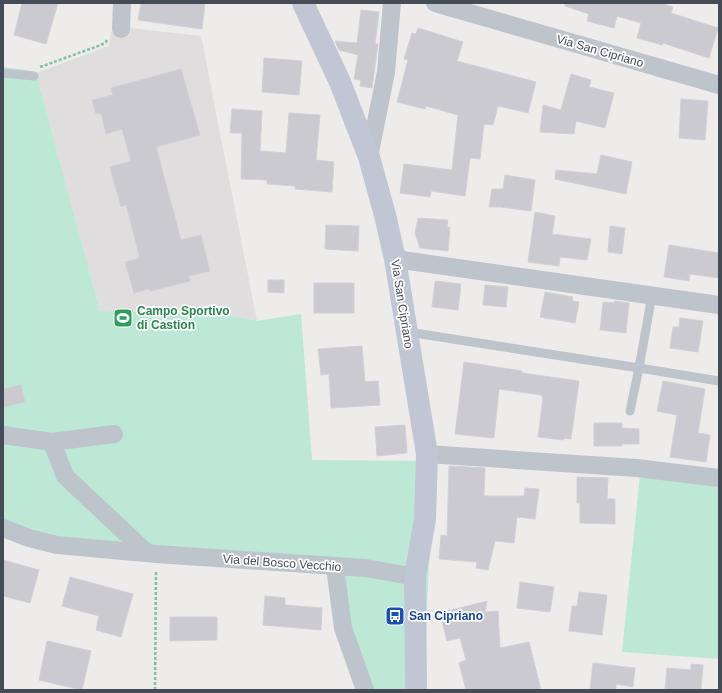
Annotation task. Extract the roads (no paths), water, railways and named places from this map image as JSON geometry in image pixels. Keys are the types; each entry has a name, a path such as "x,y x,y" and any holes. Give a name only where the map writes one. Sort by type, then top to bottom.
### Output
{"main road":[{"name":"Via San Cipriano","path":"303,3 340,82 369,157 395,259 427,454 425,519 415,577 416,690"}],"street":[{"path":"121,29 122,3"},
{"name":"Via San Cipriano","path":"369,157 386,72 392,3"},
{"name":"Via San Cipriano","path":"435,3 719,85"},
{"path":"395,259 719,305"},
{"path":"3,435 52,442 114,434"},
{"path":"52,442 65,476 152,554"},
{"path":"427,454 637,468 719,478"},
{"name":"Via del Bosco Vecchio","path":"3,528 29,538 57,544 152,554 366,568 415,577"},
{"path":"334,567 343,628 365,690"}],"lane":[{"path":"3,73 34,76"},
{"path":"630,411 652,295"},
{"path":"406,331 719,381"}],"place":[{"name":"Campo Sportivo di Castion","path":"123,318"},
{"name":"San Cipriano","path":"395,616"}]}
